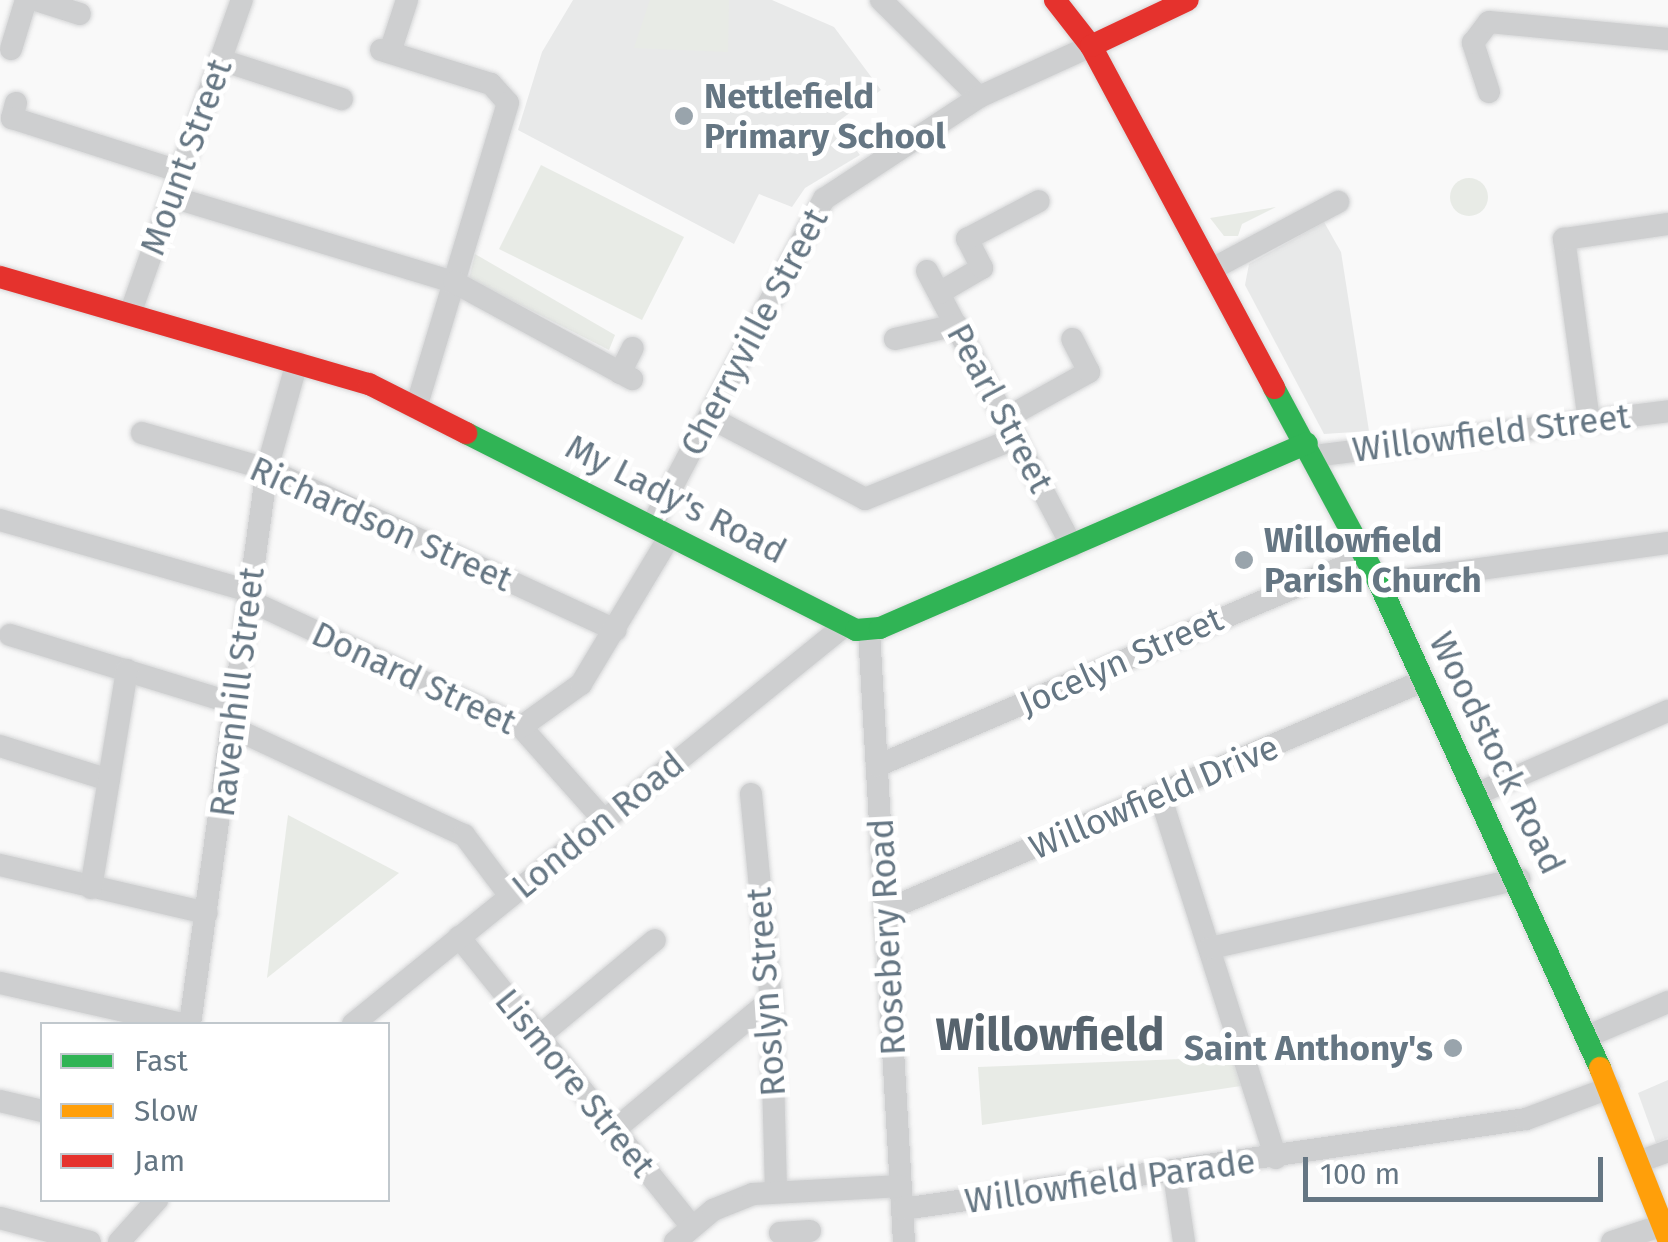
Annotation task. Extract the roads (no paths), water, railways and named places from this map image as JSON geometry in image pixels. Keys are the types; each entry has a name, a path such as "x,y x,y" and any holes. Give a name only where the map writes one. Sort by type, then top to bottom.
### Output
{"street":[{"path":"11,50 26,0"},
{"path":"36,0 80,14"},
{"name":"Mount Street","path":"130,314 242,0"},
{"path":"406,0 386,51 491,84 508,103 417,405"},
{"path":"881,0 979,97"},
{"name":"Woodstock Road","path":"1054,0 1092,46 1366,556 1519,878 1588,1036 1665,1232"},
{"path":"1092,46 1188,0"},
{"path":"1489,92 1473,43 1489,22 1668,39"},
{"name":"Cherryville Street","path":"521,727 581,684 616,630 709,417 824,199 979,97 1092,46"},
{"path":"221,60 342,99"},
{"path":"16,103 12,118 180,172"},
{"path":"172,197 454,282 626,376 633,348"},
{"path":"939,293 982,268 967,239 1039,200"},
{"path":"1212,269 1338,202"},
{"path":"1589,422 1564,239 1668,224"},
{"name":"Pearl Street","path":"927,271 1072,546"},
{"name":"My Lady's Road","path":"0,277 297,362 417,405 844,626 870,631"},
{"path":"895,339 956,324"},
{"path":"709,417 865,498 1011,428 1089,372 1072,338"},
{"name":"Ravenhill Street","path":"190,1022 267,469 297,362"},
{"name":"Willowfield Street","path":"1311,450 1668,411"},
{"name":"Richardson Street","path":"142,434 267,469 616,630"},
{"path":"870,631 1311,450"},
{"name":"Donard Street","path":"0,520 249,596 521,727 604,820"},
{"path":"1379,583 1668,543"},
{"name":"Jocelyn Street","path":"877,766 1366,556"},
{"name":"London Road","path":"354,1022 844,626"},
{"name":"Rosebery Road","path":"870,631 904,1242"},
{"path":"10,635 236,704"},
{"path":"91,888 127,670"},
{"name":"Willowfield Drive","path":"884,911 1160,796 1418,671"},
{"path":"1478,793 1668,711"},
{"path":"232,728 464,835 510,896"},
{"path":"0,746 109,780"},
{"name":"Roslyn Street","path":"750,794 771,1000 779,1220"},
{"path":"1160,796 1276,1158"},
{"path":"0,865 208,912"},
{"path":"1210,948 1519,878"},
{"name":"Lismore Street","path":"459,937 613,1131 683,1235"},
{"path":"537,1038 654,940"},
{"path":"0,983 173,1022"},
{"path":"613,1131 771,1000"},
{"path":"1588,1036 1668,1002"},
{"name":"Willowfield Parade","path":"779,1220 902,1198 1174,1174 1548,1115 1609,1088"},
{"path":"0,1101 40,1110"},
{"path":"1638,1162 1668,1151"},
{"path":"1174,1174 1184,1242"},
{"path":"683,1235 732,1201 810,1231"},
{"path":"118,1242 155,1202"},
{"path":"0,1218 90,1242"},
{"path":"1612,1242 1665,1232"}],"place":[{"name":"Nettlefield Primary School","path":"684,116"},
{"name":"Willowfield Parish Church","path":"1244,560"},
{"name":"Saint Anthony's","path":"1453,1048"}],"district":[{"name":"Willowfield","path":"1050,1036"}]}
